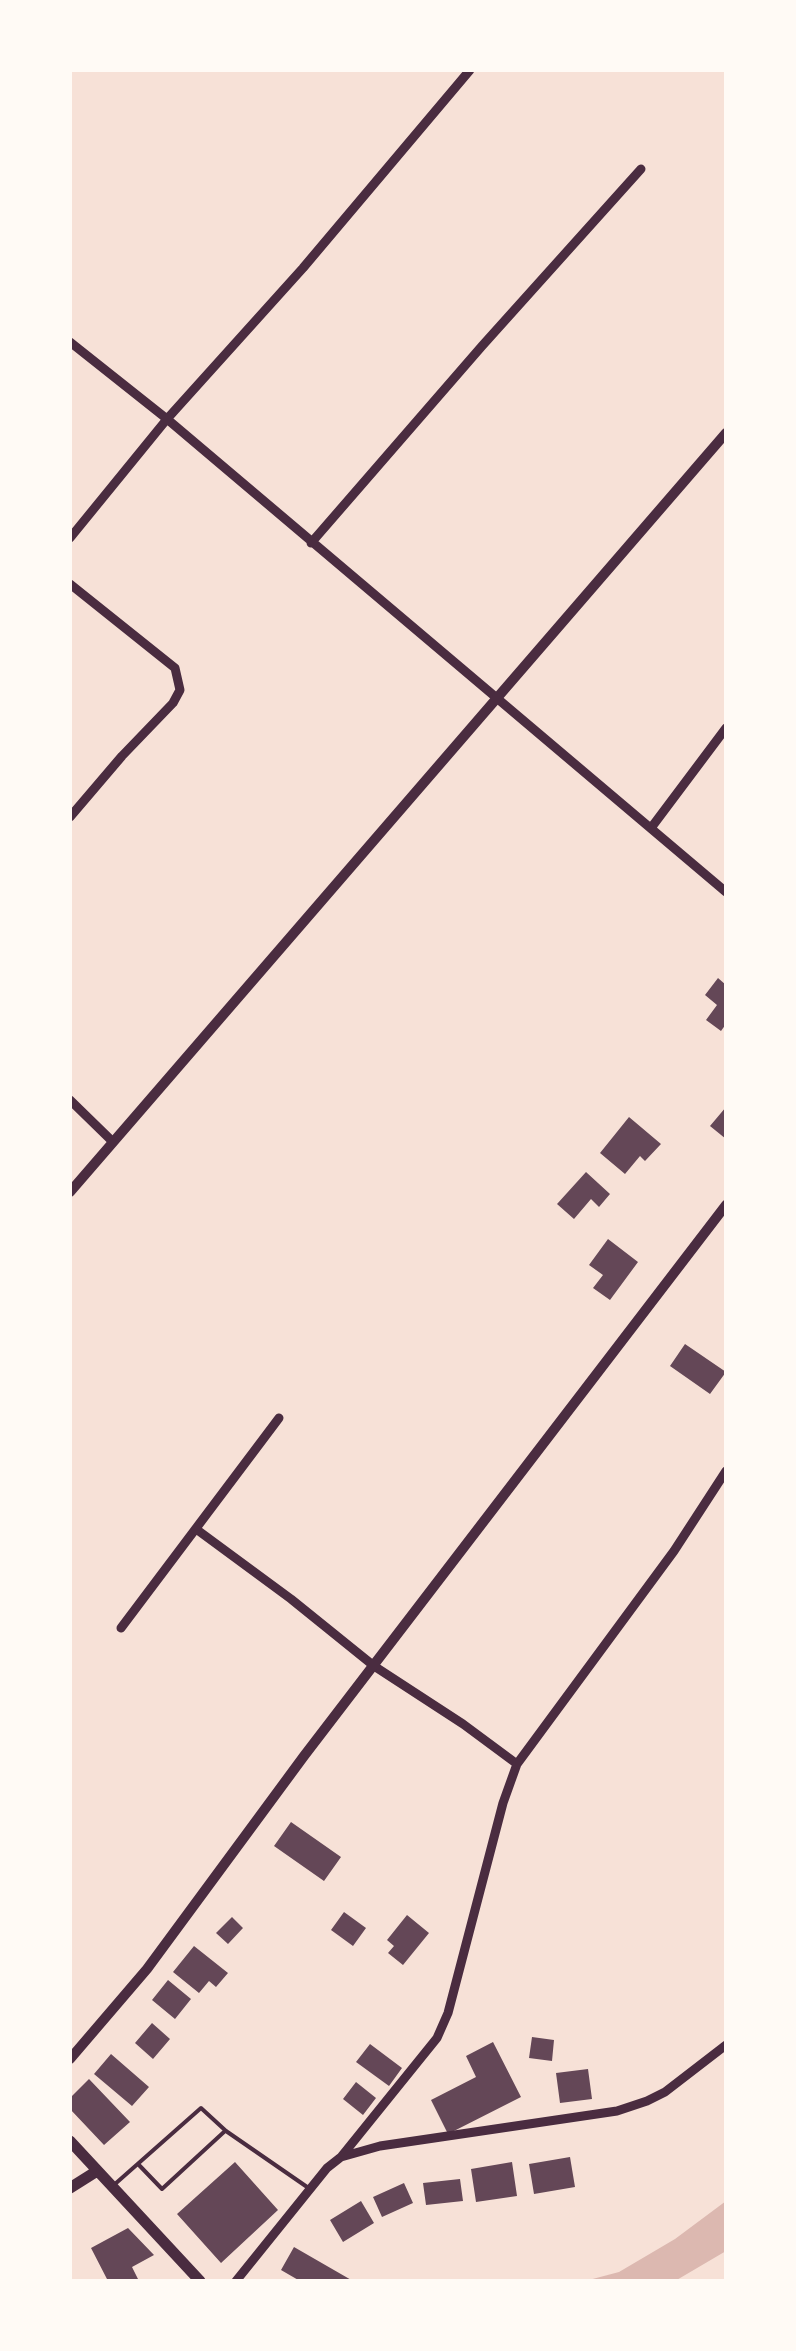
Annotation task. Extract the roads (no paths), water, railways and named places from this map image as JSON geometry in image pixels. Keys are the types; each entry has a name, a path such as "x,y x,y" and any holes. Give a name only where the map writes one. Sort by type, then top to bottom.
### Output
{"main road":[{"path":"70,2140 200,2281"},
{"path":"70,2188 97,2171"}],"street":[{"path":"70,538 167,418 303,268 470,70"},
{"path":"311,542 641,169"},
{"path":"70,342 167,418 726,892"},
{"path":"70,1192 726,433"},
{"path":"70,584 175,668 180,690 173,703 70,817"},
{"path":"650,828 726,728"},
{"path":"70,1100 112,1141"},
{"path":"70,2059 147,1969 304,1756 726,1205"},
{"path":"122,1628 279,1418"},
{"path":"236,2281 437,2038 448,2013 503,1803 517,1764 674,1550 726,1471"},
{"path":"196,1528 374,1666 517,1764"},
{"path":"341,2157 380,2146 617,2112 665,2092 726,2045"}],"lane":[{"path":"112,2186 202,2108 226,2130 310,2190"},
{"path":"138,2164 162,2189 226,2130"}]}
